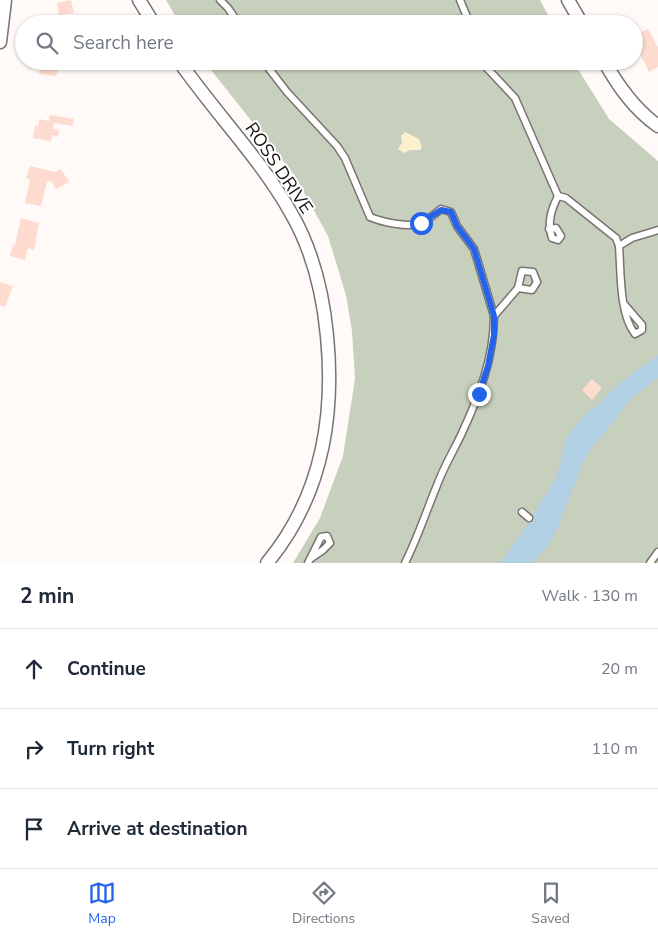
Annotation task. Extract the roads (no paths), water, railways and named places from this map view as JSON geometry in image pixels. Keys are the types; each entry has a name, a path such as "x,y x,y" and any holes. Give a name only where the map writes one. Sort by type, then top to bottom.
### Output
{"street":[{"path":"0,42 5,0"},
{"path":"139,0 148,15"},
{"path":"568,0 577,15"},
{"name":"ROSS DRIVE","path":"185,70 210,104 249,151 292,214 312,259 322,295 330,380 323,450 308,496 298,517 267,563"},
{"path":"610,70 627,97 658,126"}],"lane":[{"path":"220,0 233,15"},
{"path":"460,0 466,15"},
{"path":"270,70 287,92 337,146 345,158 370,217 383,222 410,224 421,223 441,210 451,212 457,226 474,249 494,316 494,335 488,366 479,394 462,434 440,476 405,563"},
{"path":"489,70 515,98 558,196"},
{"path":"549,229 551,209 558,196"},
{"path":"558,196 566,198 616,238 619,246 624,304"},
{"path":"619,246 632,238 658,230"},
{"path":"494,316 518,288"},
{"path":"522,512 529,518"},
{"path":"650,563 658,552"}],"water":[{"path":"658,355 658,378 632,398 591,449 583,463 550,543 533,563 500,563 520,536 556,478 567,437 588,411 597,406 617,385"}]}
